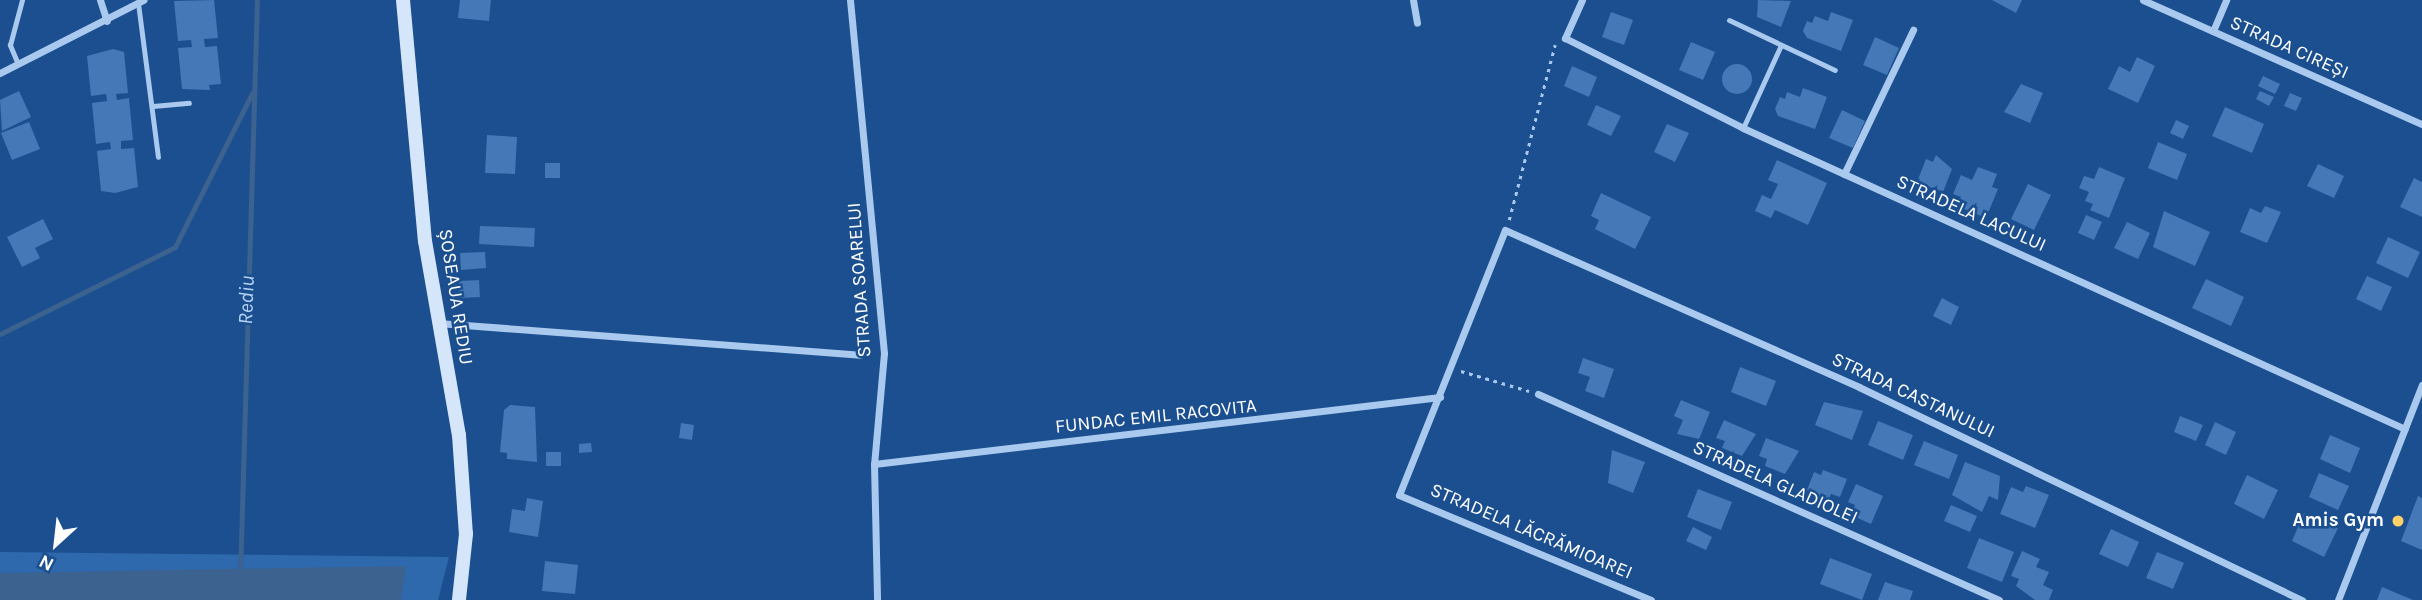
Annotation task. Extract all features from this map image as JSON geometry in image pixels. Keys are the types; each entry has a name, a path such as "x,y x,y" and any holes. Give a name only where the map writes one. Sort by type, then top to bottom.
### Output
{"main road":[{"name":"ȘOSEAUA REDIU","path":"403,0 405,60 438,323 459,435 465,509 459,600"}],"street":[{"path":"100,0 107,21"},
{"name":"STRADA SOARELUI","path":"850,0 884,353 874,464 877,600"},
{"path":"1413,0 1417,23"},
{"path":"1565,38 1582,0"},
{"name":"STRADA CIREȘI","path":"2143,0 2422,124"},
{"path":"2213,31 2226,0"},
{"path":"0,73 107,21 141,1"},
{"path":"1844,174 1913,30"},
{"name":"STRADELA LACULUI","path":"1565,38 1743,128 2405,429"},
{"path":"1440,397 1477,289 1505,230"},
{"name":"STRADA CASTANULUI","path":"1505,230 1859,387 2302,600"},
{"path":"438,323 860,355"},
{"path":"2338,600 2422,385"},
{"name":"STRADELA GLADIOLEI","path":"1538,394 1999,600"},
{"name":"FUNDAC EMIL RACOVITA","path":"874,464 1440,397"},
{"name":"STRADELA LĂCRĂMIOAREI","path":"1440,397 1399,495 1651,600"}],"lane":[{"path":"18,64 10,45 22,0"},
{"path":"141,1 158,157"},
{"path":"1728,20 1835,70"},
{"path":"1743,128 1781,45"},
{"path":"153,106 189,103"}],"path":[{"path":"1505,230 1552,47 1565,38"},
{"path":"1451,369 1538,394"}],"shaded area":[{"path":"0,552 449,557 438,600 0,600"},
{"path":"406,566 401,600 0,600 0,573"}],"building":[{"path":"214,0 218,38 204,39 205,47 217,46 221,84 209,85 210,90 182,89 178,48 192,47 191,40 178,41 174,1"},
{"path":"460,0 491,0 489,21 458,18"},
{"path":"1758,0 1791,1 1781,27 1757,17"},
{"path":"1992,0 2022,0 2016,13"},
{"path":"1611,12 1633,20 1624,45 1602,37"},
{"path":"1831,12 1853,20 1841,51 1807,38 1803,31 1807,21 1812,23 1815,16 1828,21"},
{"path":"1875,37 1899,48 1887,75 1863,65"},
{"path":"1691,42 1715,52 1703,80 1679,70"},
{"path":"113,49 124,52 128,93 116,94 117,100 129,98 133,140 121,141 121,149 134,148 138,187 115,193 101,191 97,151 111,149 110,142 96,144 92,103 107,101 106,94 91,96 87,56"},
{"path":"2137,57 2155,66 2138,103 2108,89 2119,66 2130,72"},
{"path":"1737,64 1748,68 1752,79 1748,90 1737,94 1726,90 1722,79 1726,68"},
{"path":"1572,66 1597,77 1589,97 1564,86"},
{"path":"2263,76 2280,84 2275,94 2258,86"},
{"path":"2021,84 2043,93 2030,123 2004,112"},
{"path":"1803,88 1827,97 1815,129 1778,116 1775,109 1780,97 1785,99 1787,92 1800,97"},
{"path":"19,91 31,117 2,131 0,100"},
{"path":"2260,91 2274,97 2269,106 2256,99"},
{"path":"2290,93 2302,98 2296,111 2284,106"},
{"path":"1596,105 1621,116 1611,136 1587,125"},
{"path":"2225,107 2264,124 2252,153 2212,136"},
{"path":"1842,110 1865,121 1853,148 1829,138"},
{"path":"2176,120 2189,126 2183,139 2170,133"},
{"path":"29,122 40,149 12,160 1,133"},
{"path":"1667,124 1689,133 1675,162 1654,152"},
{"path":"487,135 517,137 515,174 485,173"},
{"path":"2158,142 2187,154 2177,180 2148,168"},
{"path":"1936,155 1952,169 1943,192 1917,182 1926,159 1933,162"},
{"path":"1777,160 1827,183 1808,225 1775,210 1771,218 1755,211 1762,195 1771,199 1778,184 1768,180"},
{"path":"545,163 560,163 560,178 545,178"},
{"path":"2318,164 2344,176 2334,198 2307,186"},
{"path":"1978,167 1997,174 1992,187 1998,189 1986,218 1957,206 1961,197 1953,194 1961,175 1972,180"},
{"path":"2099,167 2125,178 2109,218 2090,210 2093,204 2085,201 2089,192 2079,188 2084,176 2094,179"},
{"path":"2414,178 2422,182 2422,217 2400,207"},
{"path":"2028,184 2051,195 2034,230 2011,219"},
{"path":"1601,193 1651,217 1635,249 1595,229 1599,220 1591,216"},
{"path":"2265,206 2281,212 2267,243 2240,232 2250,208 2261,213"},
{"path":"2164,211 2210,232 2195,266 2153,247"},
{"path":"2086,215 2102,222 2094,240 2078,233"},
{"path":"43,219 53,239 35,248 40,258 22,267 7,237"},
{"path":"2127,222 2150,233 2138,259 2114,248"},
{"path":"480,226 535,228 534,247 479,244"},
{"path":"2388,237 2420,252 2408,278 2376,263"},
{"path":"485,252 486,268 461,270 460,253"},
{"path":"2367,276 2392,287 2381,311 2356,299"},
{"path":"2206,279 2244,297 2231,326 2192,308"},
{"path":"479,280 480,297 460,298 459,281"},
{"path":"1942,298 1959,307 1951,325 1933,316"},
{"path":"1583,358 1614,369 1604,398 1585,391 1590,377 1578,373"},
{"path":"1740,367 1776,381 1766,406 1731,392"},
{"path":"1681,400 1710,412 1699,439 1677,434 1683,420 1674,416"},
{"path":"1824,402 1863,411 1852,440 1815,425"},
{"path":"510,405 535,407 537,462 507,459 507,453 500,452 504,410"},
{"path":"2180,416 2203,425 2196,441 2174,432"},
{"path":"1724,420 1756,434 1742,456 1722,448 1725,441 1716,438"},
{"path":"1878,421 1913,435 1903,460 1868,445"},
{"path":"2215,422 2236,432 2226,455 2205,445"},
{"path":"681,423 694,425 692,440 679,438"},
{"path":"2330,435 2360,448 2350,473 2320,459"},
{"path":"1766,438 1799,451 1785,474 1765,466 1767,459 1759,456"},
{"path":"1924,441 1958,455 1949,479 1914,465"},
{"path":"591,443 592,452 579,453 579,444"},
{"path":"1612,450 1645,462 1633,493 1608,483"},
{"path":"546,452 561,452 561,466 546,466"},
{"path":"1965,462 2000,476 1998,500 1989,496 1982,512 1952,495"},
{"path":"1823,470 1847,479 1840,497 1831,494 1827,503 1807,490 1814,472 1821,475"},
{"path":"2319,473 2349,486 2338,510 2309,497"},
{"path":"2247,475 2278,490 2264,519 2234,504"},
{"path":"1856,484 1883,496 1871,524 1851,515 1855,505 1848,502"},
{"path":"2026,486 2049,495 2035,528 2000,514 2011,487 2023,492"},
{"path":"1698,489 1732,502 1721,530 1687,517"},
{"path":"2418,496 2422,498 2422,550 2401,541"},
{"path":"527,498 543,501 538,537 509,532 512,509 525,511"},
{"path":"1951,505 1977,516 1970,532 1944,521"},
{"path":"2304,513 2338,528 2324,557 2292,541"},
{"path":"1693,527 1712,537 1706,550 1686,541"},
{"path":"2111,529 2139,542 2128,567 2099,554"},
{"path":"1979,538 2014,552 2002,582 1967,568"},
{"path":"2022,551 2040,559 2036,567 2049,572 2043,585 2053,590 2049,600 2035,600 2016,586 2019,579 2011,576"},
{"path":"2157,552 2184,563 2173,589 2146,578"},
{"path":"1830,558 1872,574 1862,600 1820,584"},
{"path":"545,561 578,565 575,594 542,591"},
{"path":"1885,582 1913,591 1910,600 1878,600"},
{"path":"2382,587 2413,600 2377,600"}],"waterway":[{"name":"Rediu","path":"240,576 257,0"},
{"path":"0,334 175,247 252,93"}],"place":[{"name":"Amis Gym","path":"2398,521"}]}
